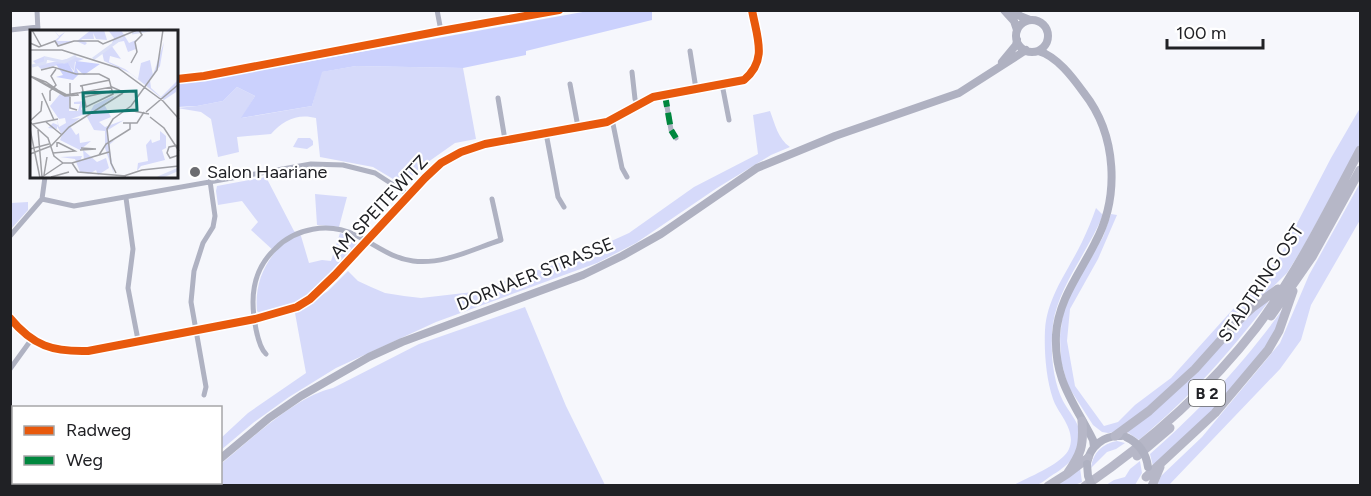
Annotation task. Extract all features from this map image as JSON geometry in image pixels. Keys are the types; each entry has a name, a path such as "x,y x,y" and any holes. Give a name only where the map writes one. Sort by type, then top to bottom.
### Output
{"highway":[{"name":"STADTRING OST","path":"1085,486 1146,441 1207,385 1256,327 1285,284 1360,150"},
{"name":"STADTRING OST","path":"1094,486 1150,446 1211,389 1243,353 1297,280 1360,170"},
{"name":"B 2","path":"1145,477 1161,465 1215,413 1268,350 1285,316 1297,280"},
{"name":"B 2","path":"1120,437 1195,369 1252,307 1285,284"},
{"path":"1067,474 1082,447 1082,421"},
{"path":"1048,486 1087,461"},
{"name":"B 2","path":"1152,486 1161,465"}],"main road":[{"path":"1004,10 1014,21 1017,40 1026,50 1045,53 1063,68 1088,97 1105,131 1112,166 1110,195 1104,224 1069,288 1058,324 1057,356 1061,378 1069,398 1093,440 1094,447"},
{"path":"1014,10 1024,18 1041,22 1045,26 1048,30 1047,41 1063,68"},
{"path":"1017,30 1022,23 1030,20"},
{"name":"DORNAER STRASSE","path":"998,68 1016,45 1017,40"},
{"path":"1038,51 1047,41"},
{"name":"DORNAER STRASSE","path":"222,457 269,418 301,396 369,357 402,342 583,275 661,234 757,168 835,136 959,93 1026,50"},
{"path":"1082,421 1105,439"},
{"path":"1094,486 1088,476 1087,461 1094,447 1105,439 1120,437 1135,442 1142,449 1146,458 1145,477"}],"street":[{"path":"10,30 38,29 38,10"},
{"path":"437,10 441,31"},
{"path":"178,79 559,10"},
{"name":"AM SPEITEWITZ","path":"10,318 31,340 51,349 67,352 88,351 283,312 310,299 441,163 461,152 485,144 607,122 653,97 744,80 759,63 759,47 752,10"},
{"path":"690,51 696,89"},
{"path":"632,72 635,99 638,105"},
{"path":"570,84 578,127"},
{"path":"722,84 729,120"},
{"path":"665,95 671,130 676,138"},
{"path":"498,98 505,140"},
{"path":"612,119 622,168 627,177"},
{"path":"546,133 558,197 564,207"},
{"path":"42,199 74,206 311,164 343,165 375,173 409,195"},
{"path":"10,236 42,199 45,178"},
{"path":"204,395 206,387 191,302 194,271 202,243 213,227 215,216 210,182"},
{"path":"126,198 133,249 128,288 138,340"},
{"path":"266,354 261,350 253,293 256,276 278,245 302,232 317,228 344,231 356,235 398,258 424,262 439,260 501,240 492,199"},
{"path":"10,369 31,340"}],"shaded area":[{"path":"588,11 652,11 652,20 526,51 526,55 463,68 356,66 322,72 312,106 241,118 255,96 237,87 223,101 178,107 178,82 205,80"},
{"path":"356,66 463,68 476,139 455,143 421,167 403,185 373,167 320,157 316,118 297,117 286,121 271,134 237,137 239,152 218,157 211,119 201,112 178,108 223,101 237,87 255,96 242,118 312,106 321,72"},
{"path":"1360,108 1360,144 1287,273 1142,413 1115,432 1102,432 1093,425 1068,386 1061,361 1060,336 1063,313 1072,290 1103,237 1111,214 1117,215 1098,259 1070,309 1067,341 1075,386 1104,426 1118,422 1135,405 1171,378 1279,258"},
{"path":"770,111 780,136 790,147 771,155 717,188 636,243 597,263 436,322 336,368 289,397 222,449 222,437 248,413 306,373 295,313 328,291 348,271 358,281 385,293 421,298 473,292 574,258 629,233 694,187 758,154 753,115"},
{"path":"298,138 310,138 313,145 307,149 293,147"},
{"path":"266,177 294,231 301,236 309,263 322,260 331,261 340,233 354,238 357,242 356,247 335,271 315,290 292,305 261,315 257,311 258,287 266,266 275,252 251,230 258,222 242,201 218,205 216,191 217,186"},
{"path":"1360,183 1360,220 1311,305 1301,340 1280,369 1169,485 1157,486 1161,476 1202,437 1280,343 1309,275"},
{"path":"315,194 347,197 339,227 317,225"},
{"path":"28,202 28,210 11,229 11,203"},
{"path":"1096,208 1103,215 1067,282 1056,310 1052,333 1056,383 1079,429 1079,447 1068,464 1041,483 1032,486 1012,486 1060,460 1069,449 1071,435 1055,405 1049,382 1045,356 1045,330 1054,295 1082,242"},
{"path":"1269,301 1208,374 1158,424 1139,440 1127,432 1258,307"},
{"path":"1285,306 1274,333 1233,389 1153,466 1150,454 1222,384"},
{"path":"525,307 566,406 605,485 196,485 222,484 222,463 289,409 419,344"},
{"path":"1117,441 1125,443 1107,452 1091,468 1099,450"},
{"path":"1140,461 1142,473 1135,485 1106,485 1125,477 1130,469"},
{"path":"1080,468 1082,482 1075,485 1054,486"}],"marked path":[{"path":"665,95 671,130 676,138"}],"cycle path":[{"path":"178,79 559,10"},
{"path":"10,318 27,335 44,345 64,350 88,351 255,319 297,307 310,299 335,275 425,178 441,163 461,152 485,144 607,122 653,97 744,80 756,65 759,48 752,10"}],"place":[{"name":"Salon Haariane","path":"195,172"}]}
